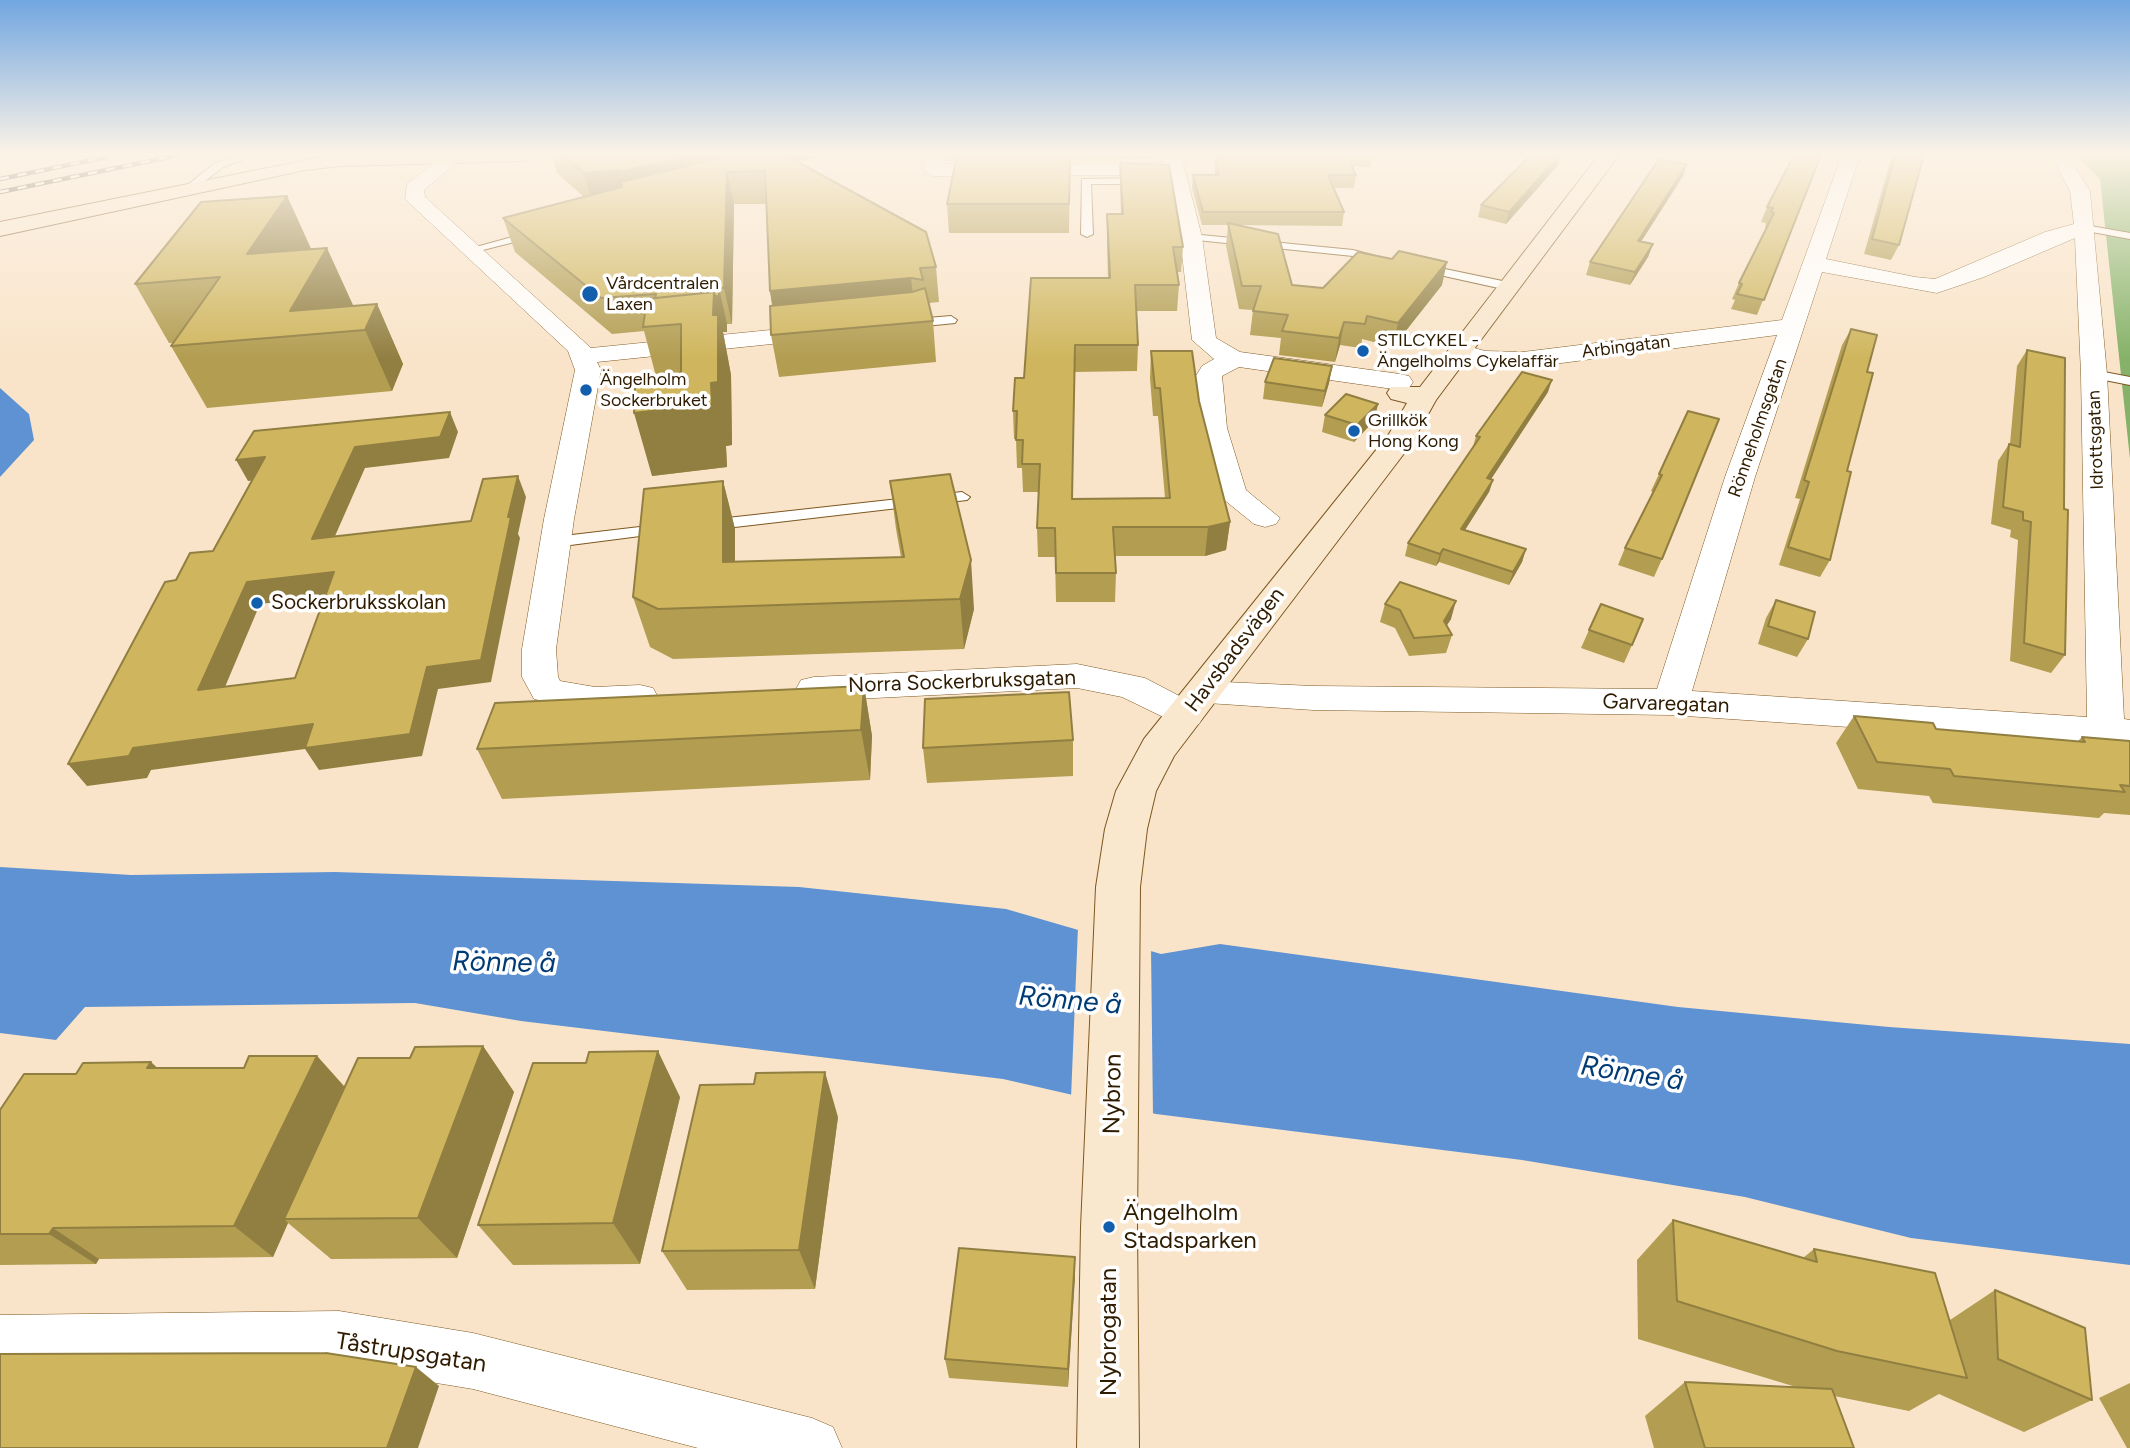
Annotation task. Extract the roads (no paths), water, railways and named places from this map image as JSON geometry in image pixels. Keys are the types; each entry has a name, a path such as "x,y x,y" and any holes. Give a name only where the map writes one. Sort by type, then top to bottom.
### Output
{"street":[{"path":"0,227 22,223"},
{"path":"442,223 584,356 588,370 586,390 566,474 539,649 539,671 544,686 547,690 595,699 678,695"},
{"path":"1188,223 1204,340 1216,351 1235,359 1410,388 1455,358 1559,223"},
{"name":"Rönneholmsgatan","path":"1671,702 1740,477 1829,223"},
{"name":"Idrottsgatan","path":"2084,223 2118,733"},
{"path":"1816,264 1902,282 1937,286 1976,272 2053,237 2085,228"},
{"path":"888,326 915,323"},
{"name":"Arbingatan","path":"1455,358 1523,360 1792,326"},
{"path":"584,356 847,330"},
{"path":"1235,359 1211,371 1208,379 1213,428 1232,494 1265,518"},
{"name":"Havsbadsvägen","path":"1118,887 1126,829 1136,791 1158,749 1402,438 1404,406 1410,388"},
{"name":"Norra Sockerbruksgatan","path":"776,691 1077,676 1132,687 1194,704"},
{"name":"Garvaregatan","path":"1194,704 1314,698 1671,702 2118,733"},
{"name":"Nybron","path":"1111,1174 1118,887"},
{"name":"Nybrogatan","path":"1108,1448 1111,1174"},
{"name":"Tåstrupsgatan","path":"0,1343 340,1339 483,1363 812,1448"}],"lane":[{"path":"1087,223 1087,234"},
{"path":"2085,228 2130,236"},
{"path":"471,250 544,231"},
{"path":"1191,237 1353,253 1512,287"},
{"path":"915,323 951,320"},
{"path":"2094,374 2130,381"},
{"path":"555,542 962,496"}],"water":[{"path":"0,388 29,414 34,440 0,477"},
{"name":"Rönne å","path":"0,867 131,875 335,872 799,887 1006,909 1161,954 1220,944 1678,1007 1889,1027 2130,1044 2130,1265 1911,1238 1745,1197 1522,1160 1156,1114 1003,1079 521,1021 415,1003 85,1007 56,1040 0,1033"}],"place":[{"name":"Vårdcentralen Laxen","path":"590,294"},
{"name":"STILCYKEL - Ängelholms Cykelaffär","path":"1363,351"},
{"name":"Ängelholm Sockerbruket","path":"586,390"},
{"name":"Grillkök Hong Kong","path":"1354,431"},
{"name":"Sockerbruksskolan","path":"257,603"},
{"name":"Ängelholm Stadsparken","path":"1109,1227"}]}
